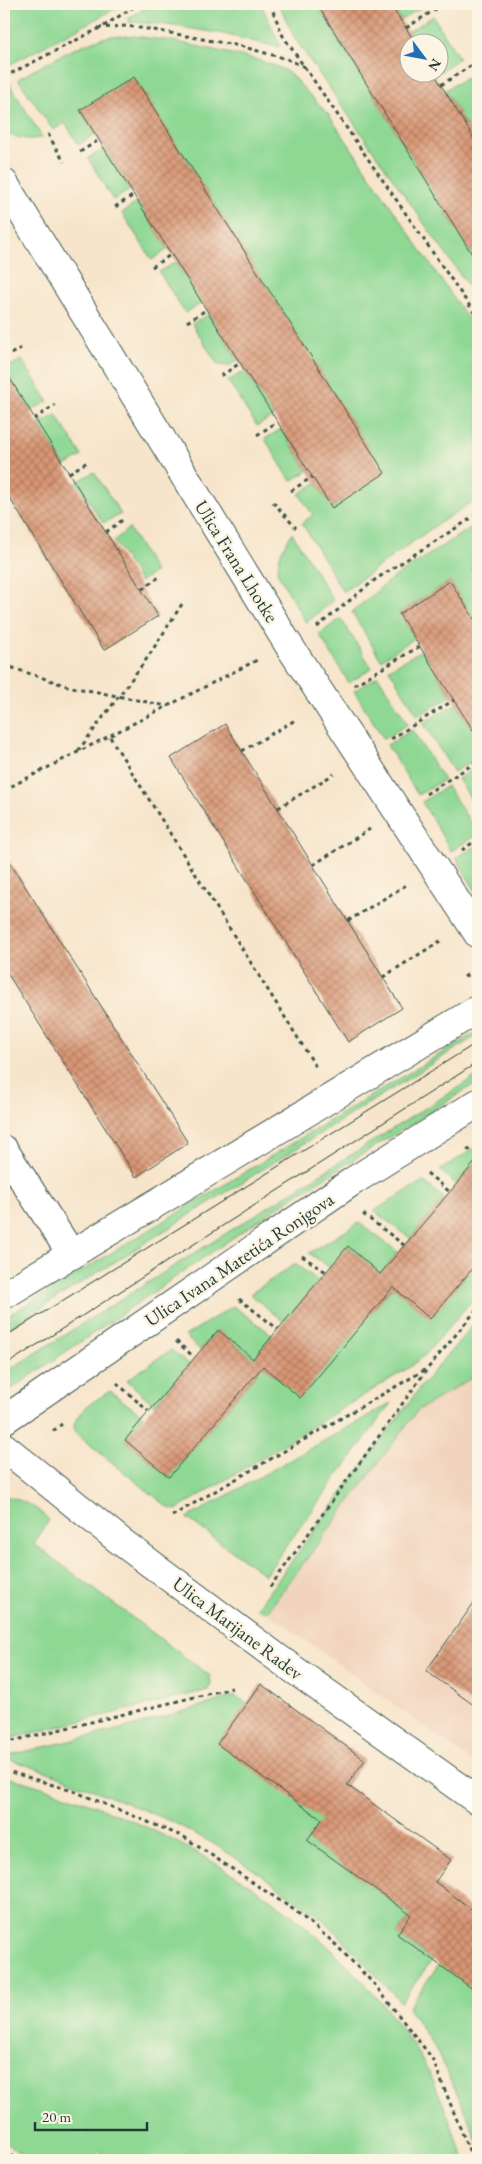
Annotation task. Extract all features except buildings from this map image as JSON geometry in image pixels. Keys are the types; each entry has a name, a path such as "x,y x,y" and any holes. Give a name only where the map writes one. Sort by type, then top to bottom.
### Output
{"street":[{"name":"Ulica Frana Lhotke","path":"4,183 288,644 474,928"},
{"path":"4,1295 478,1009"},
{"name":"Ulica Ivana Matetića Ronjgova","path":"4,1420 353,1181 478,1103"},
{"path":"4,1150 72,1255"},
{"name":"Ulica Marijane Radev","path":"4,1447 119,1540 242,1632 478,1801"}],"path":[{"path":"4,77 98,28 138,4"},
{"path":"270,4 283,36 478,318"},
{"path":"406,28 436,9"},
{"path":"98,28 126,26 173,33 287,59 305,68"},
{"path":"441,84 472,65"},
{"path":"48,134 64,162"},
{"path":"80,152 99,140"},
{"path":"115,207 134,195"},
{"path":"152,267 172,254"},
{"path":"187,322 206,310"},
{"path":"4,358 21,348"},
{"path":"220,376 240,363"},
{"path":"34,419 56,405"},
{"path":"257,434 277,422"},
{"path":"69,473 89,461"},
{"path":"291,491 312,477"},
{"path":"273,502 296,528"},
{"path":"312,630 376,579 478,514"},
{"path":"106,532 124,519"},
{"path":"142,589 159,577"},
{"path":"76,753 119,696 184,601"},
{"path":"4,790 266,655"},
{"path":"4,665 67,686 167,706"},
{"path":"110,737 316,1068"},
{"path":"383,977 474,928"},
{"path":"464,1148 478,1153"},
{"path":"426,1172 450,1192"},
{"path":"362,1213 404,1245"},
{"path":"298,1254 326,1272"},
{"path":"233,1294 278,1329"},
{"path":"270,1586 428,1368 478,1308"},
{"path":"170,1335 194,1357"},
{"path":"172,1516 428,1368"},
{"path":"111,1378 148,1411"},
{"path":"4,1743 232,1688"},
{"path":"4,1770 76,1792 184,1837 294,1910 332,1941 375,1985 432,2058 473,2160"},
{"path":"4,2151 18,2160"}],"shaded area":[{"path":"478,1374 478,1766 267,1612 417,1411"}],"green space":[{"path":"4,4 6,6 10,4 124,4 11,64 4,52"},
{"path":"152,4 261,4 280,45 277,47 219,33 160,24 129,22 129,18"},
{"path":"279,4 317,4 478,264 478,300 295,39"},
{"path":"390,4 425,4 425,5 401,20"},
{"path":"433,16 443,32 408,32"},
{"path":"111,36 133,36 173,41 254,59 276,66 289,73 328,114 478,334 478,498 432,528 343,592 302,523 313,515 299,494 316,483 332,507 384,473 134,77 81,110 95,134 79,145 65,123 53,130 18,79 75,48"},
{"path":"450,43 459,58 450,65"},
{"path":"470,76 478,89 478,132 472,135 445,90"},
{"path":"9,83 42,137 27,139 4,133 4,86"},
{"path":"105,149 130,190 113,200 88,158"},
{"path":"138,202 168,249 152,260 122,213"},
{"path":"176,262 202,303 185,313 159,272"},
{"path":"209,314 238,360 229,366 218,365 192,324"},
{"path":"22,360 48,401 31,411 4,369"},
{"path":"245,371 274,416 257,426 228,381"},
{"path":"56,415 82,456 65,466 39,424"},
{"path":"281,429 308,471 291,481 265,439"},
{"path":"94,472 121,514 103,523 77,482"},
{"path":"478,523 478,564 471,569 478,580 478,625 450,581 399,613 415,638 381,660 352,612 390,580"},
{"path":"129,528 155,572 140,582 114,541"},
{"path":"292,533 333,600 306,623 277,572 281,552"},
{"path":"341,619 372,668 349,683 319,634"},
{"path":"422,650 451,696 418,716 389,669"},
{"path":"378,676 408,724 384,739 354,691"},
{"path":"456,704 478,738 478,757 454,772 423,723"},
{"path":"412,730 444,780 418,795 387,745"},
{"path":"478,766 478,810 458,779"},
{"path":"447,786 478,834 451,851 422,802"},
{"path":"478,845 478,895 456,858"},
{"path":"478,1031 478,1035 4,1331 4,1318"},
{"path":"478,1075 478,1082 281,1205 4,1394 4,1373"},
{"path":"478,1146 478,1163 476,1161 456,1184 440,1170"},
{"path":"423,1181 444,1198 410,1238 374,1211"},
{"path":"359,1223 398,1252 380,1274 348,1246 330,1268 309,1253"},
{"path":"478,1262 478,1293 425,1355 410,1367 176,1510 169,1508 74,1432 74,1425 81,1413 91,1403 110,1391 143,1416 125,1440 169,1477 263,1366 300,1397 393,1287 430,1318"},
{"path":"295,1264 319,1281 284,1322 250,1294"},
{"path":"233,1306 273,1335 253,1359 218,1330 200,1350 185,1336"},
{"path":"478,1319 478,1374 417,1411 267,1612 257,1608 422,1385"},
{"path":"171,1350 189,1364 154,1405 127,1380"},
{"path":"391,1403 265,1575 187,1518"},
{"path":"4,1496 28,1504 49,1520 34,1544 210,1676 211,1683 208,1690 4,1740"},
{"path":"235,1696 247,1703 322,1820 308,1839 411,1915 397,1934 432,1960 401,2002 326,1922 260,1874 214,1844 171,1821 54,1774 8,1759 10,1755 138,1725"},
{"path":"11,1778 71,1797 131,1820 189,1848 244,1881 296,1919 343,1961 386,2008 422,2060 440,2096 465,2160 113,2160 99,2151 93,2160 30,2160 4,2142 4,1809 7,1802 7,1782"},
{"path":"439,1964 478,1993 478,2144 465,2110 435,2048 408,2008"}],"tram line":[{"path":"4,1337 478,1042"},
{"path":"4,1366 478,1062"}]}
